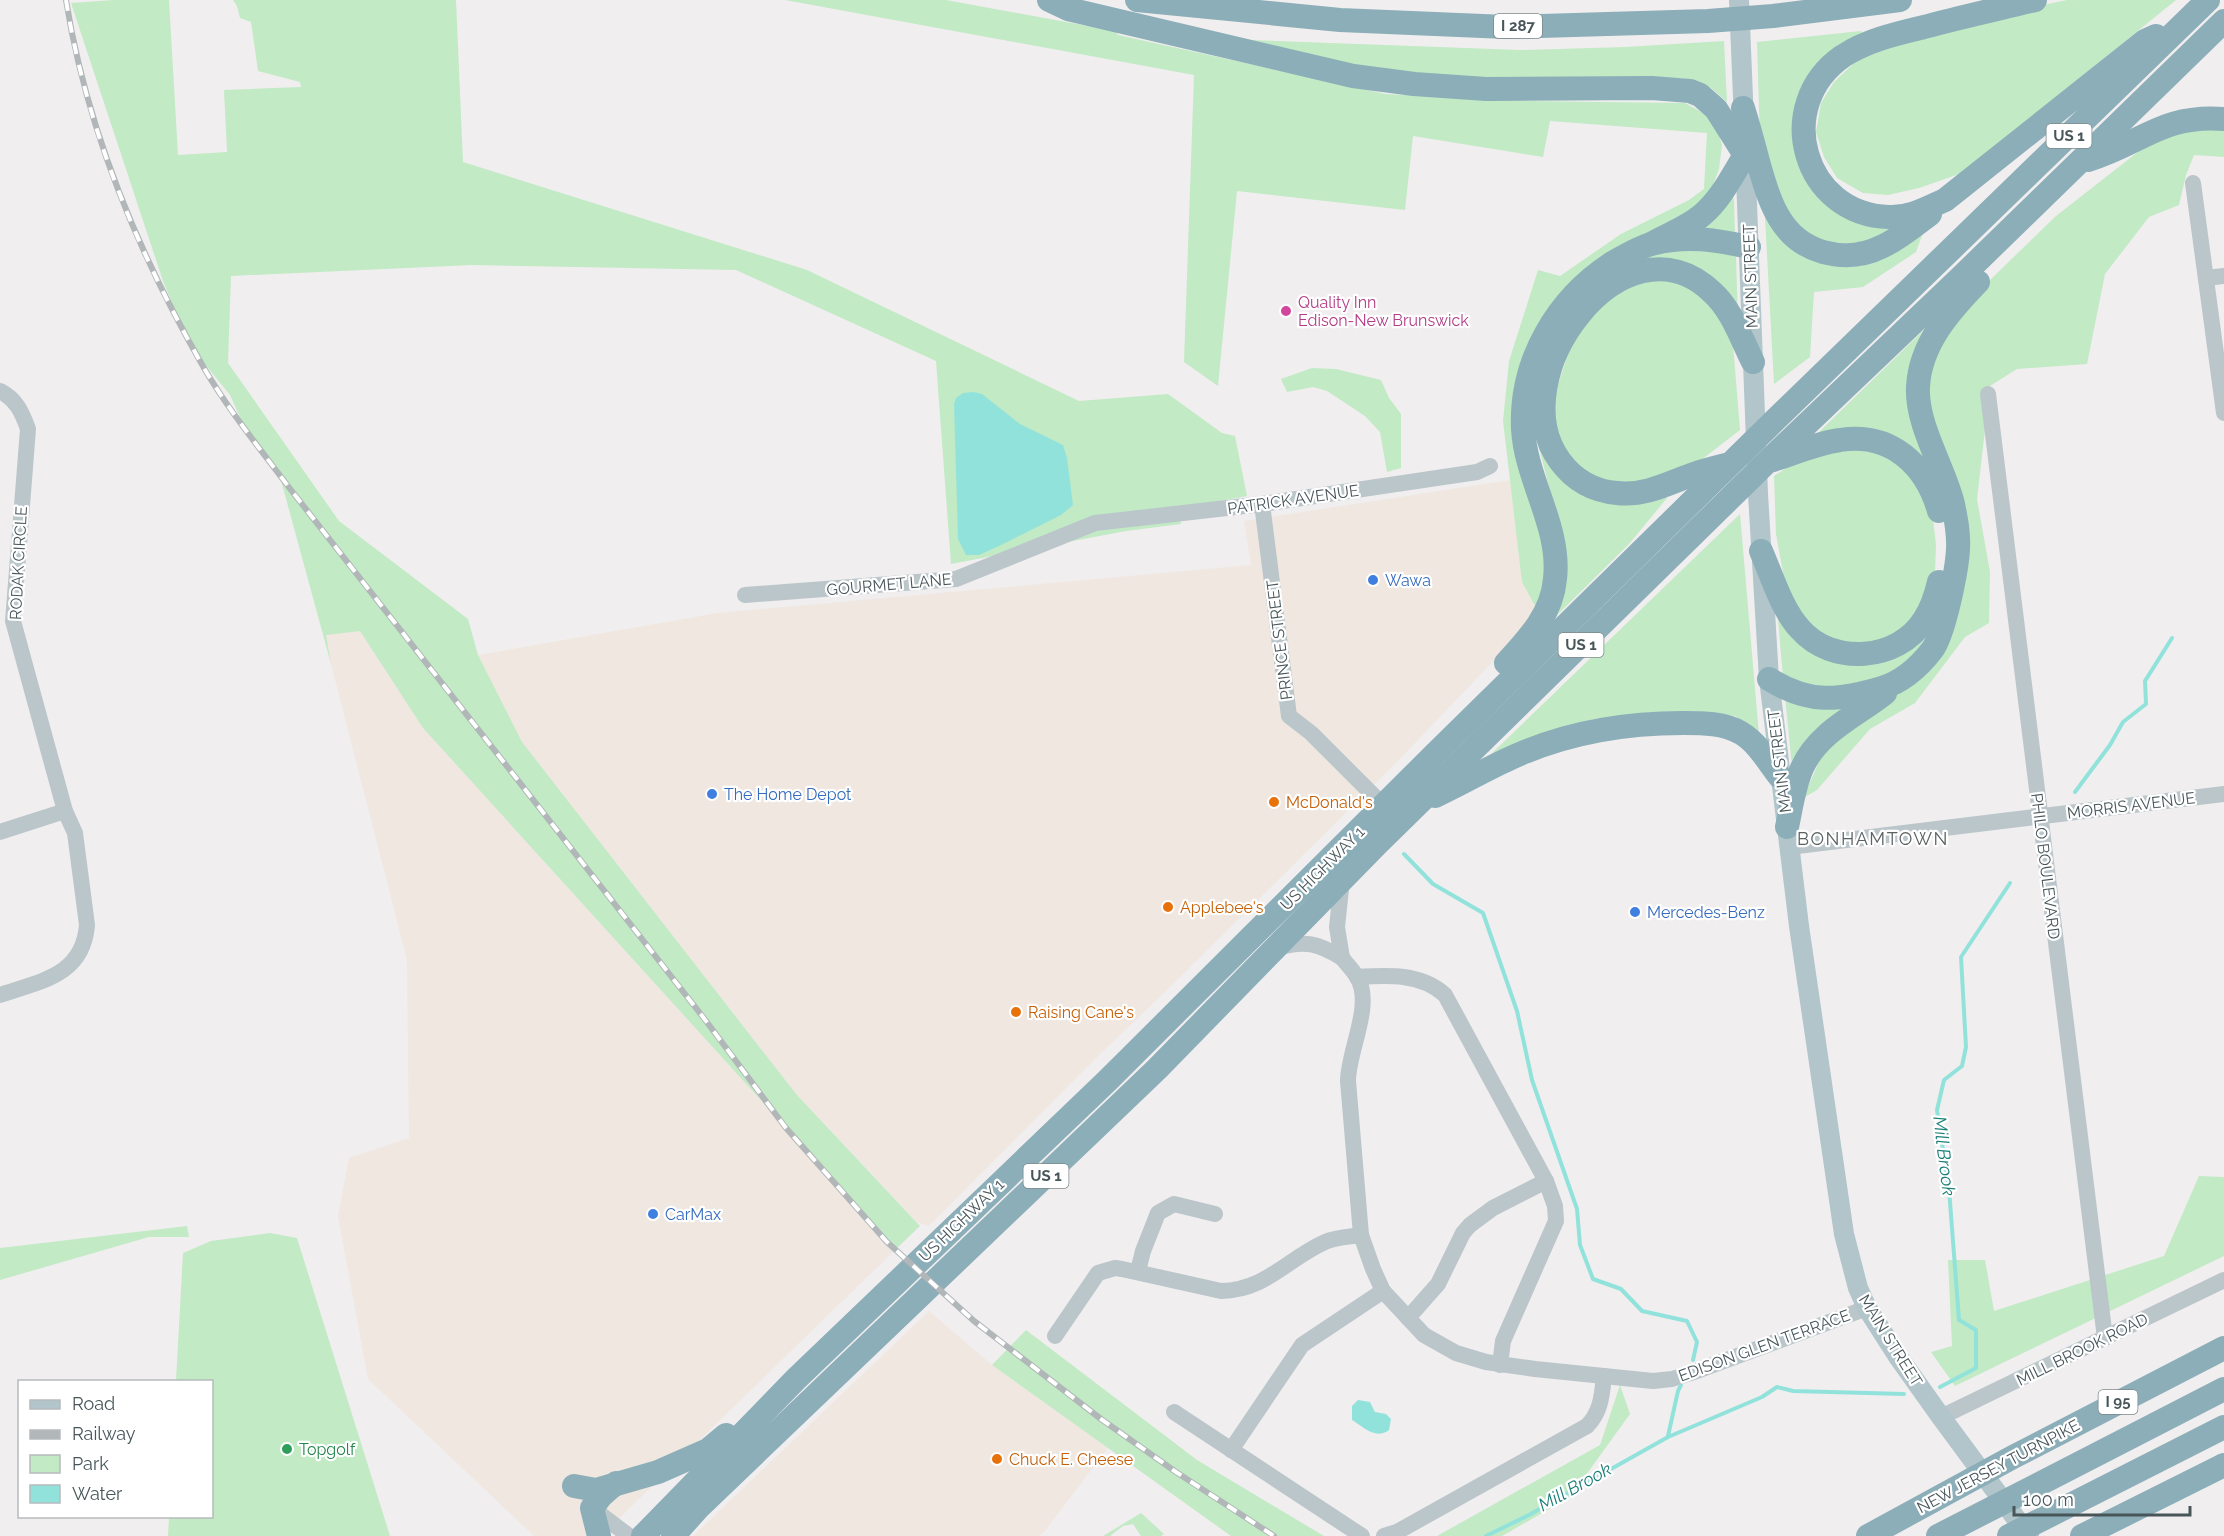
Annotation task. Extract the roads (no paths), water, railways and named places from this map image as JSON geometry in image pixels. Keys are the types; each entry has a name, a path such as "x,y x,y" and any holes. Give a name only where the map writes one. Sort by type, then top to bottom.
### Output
{"highway":[{"path":"1049,0 1068,9 1353,76 1423,85 1486,89 1652,88 1690,91 1709,101 1716,109 1745,155 1710,208 1690,223 1617,261 1581,286 1556,315 1543,339 1532,364 1525,396 1523,430 1532,475 1555,551 1554,590 1540,624 1481,690 1480,710"},
{"name":"I 287","path":"1137,0 1329,20 1506,27 1708,21 1773,16 1900,0"},
{"path":"1945,200 1918,213 1890,217 1858,211 1837,199 1819,180 1809,162 1804,144 1803,120 1811,92 1830,67 1850,52 1875,39 2035,0"},
{"name":"US 1","path":"1384,806 1731,463 2208,0"},
{"name":"US 1","path":"673,1536 699,1507 1157,1069 1416,806 1768,461 2224,21"},
{"path":"1743,108 1770,202 1788,231 1807,245 1838,255 1869,252 1894,239 1938,208 1945,200 2145,41 2184,23"},
{"path":"2078,163 2107,154 2168,124 2199,118 2224,119"},
{"path":"1788,837 1800,774 1818,743 1897,684 1933,649 1945,616 1958,551 1956,519 1950,495 1927,432 1918,398 1919,377 1922,364 1937,331 1951,311 2016,243 2022,218"},
{"path":"1653,243 1706,238 1749,247"},
{"path":"1731,463 1691,475 1662,488 1616,494 1599,490 1575,477 1554,453 1547,438 1544,423 1542,401 1544,388 1564,337 1584,309 1605,289 1623,278 1640,272 1667,270 1680,273 1703,284 1727,310 1753,362"},
{"path":"1761,551 1783,602 1798,628 1824,647 1854,654 1884,650 1911,634 1924,621 1934,600 1942,567 1942,534 1936,501 1922,472 1903,454 1870,440 1842,440 1768,461"},
{"path":"1769,679 1795,692 1833,699 1856,696 1897,684"},
{"path":"1416,806 1512,757 1539,747 1591,732 1640,724 1694,723 1728,727 1739,731 1750,739 1780,777"},
{"name":"US HIGHWAY 1","path":"643,1536 796,1379 1107,1081 1384,806"},
{"name":"NEW JERSEY TURNPIKE","path":"1868,1536 2013,1457 2224,1348"},
{"path":"574,1486 596,1490 658,1473 708,1450 796,1379"},
{"name":"NEW JERSEY TURNPIKE","path":"1938,1536 2224,1389"},
{"path":"2008,1536 2224,1427"},
{"path":"2082,1536 2224,1465"},
{"path":"599,1536 592,1508 601,1496 616,1483"},
{"path":"687,1536 699,1507"}],"main road":[{"name":"MAIN STREET","path":"1739,0 1758,494 1769,679 1788,837 1844,1234 1858,1288 1868,1308 1899,1358 2029,1536"}],"street":[{"path":"2193,183 2224,413"},
{"path":"2206,278 2224,276"},
{"name":"RODAK CIRCLE","path":"0,391 14,401 22,411 28,429 13,621 65,811 75,833 87,925 86,940 70,965 58,975 0,995"},
{"name":"PHILO BOULEVARD","path":"1988,394 2105,1338"},
{"name":"PATRICK AVENUE","path":"1095,523 1262,504 1477,472 1490,466"},
{"name":"PRINCE STREET","path":"1262,504 1288,716 1311,733 1384,806"},
{"name":"GOURMET LANE","path":"745,595 956,579 1095,523"},
{"name":"MORRIS AVENUE","path":"1788,837 1907,831 2224,794"},
{"path":"1384,806 1402,812 1416,806"},
{"path":"0,832 65,811"},
{"path":"1342,880 1337,927 1342,958"},
{"path":"1273,949 1293,944 1311,943 1342,958 1357,977 1393,975 1415,979 1438,988 1445,995 1546,1180 1555,1206 1556,1221 1503,1341 1500,1365"},
{"name":"EDISON GLEN TERRACE","path":"1357,977 1362,995 1360,1022 1349,1061 1348,1081 1361,1235 1383,1291 1424,1335 1470,1358 1500,1365 1653,1380 1672,1379 1868,1308"},
{"path":"1408,1318 1438,1284 1463,1233 1470,1225 1493,1208 1546,1180"},
{"path":"1138,1271 1158,1213 1174,1204 1215,1214"},
{"path":"1055,1336 1098,1272 1115,1268 1138,1271 1215,1290 1234,1291 1266,1279 1324,1242 1361,1235"},
{"name":"MILL BROOK ROAD","path":"1941,1417 2224,1280"},
{"path":"1231,1450 1302,1345 1383,1291"},
{"path":"1384,1536 1397,1532 1587,1426 1598,1411 1604,1376"},
{"path":"1174,1412 1362,1536"},
{"path":"592,1508 613,1536"},
{"path":"592,1508 629,1536"}],"water":[{"path":"963,393 982,394 1020,424 1063,445 1067,458 1073,505 1061,515 999,546 979,555 966,555 958,539 954,404 956,398"},
{"path":"1358,1400 1370,1402 1375,1412 1386,1414 1391,1419 1389,1430 1379,1434 1374,1433 1352,1420 1352,1406"}],"waterway":[{"name":"Mill Brook","path":"2075,792 2110,745 2123,722 2146,704 2145,681 2172,638"},
{"path":"1404,854 1433,884 1483,913 1517,1011 1532,1080 1577,1209 1580,1245 1593,1279 1621,1289 1642,1311 1687,1321 1697,1342 1693,1360"},
{"name":"Mill Brook","path":"1940,1387 1976,1368 1976,1330 1959,1320 1949,1189 1937,1110 1944,1080 1962,1066 1966,1047 1961,957 2010,883"},
{"path":"1668,1436 1681,1385"},
{"name":"Mill Brook","path":"1486,1536 1529,1515 1668,1437 1762,1397 1777,1387 1793,1391 1904,1394"}],"railway":[{"path":"66,0 87,97 118,190 137,236 180,325 224,400 291,490 703,1017 786,1128 887,1242 974,1321 1101,1419 1176,1472 1274,1536"}],"place":[{"name":"Quality Inn Edison-New Brunswick","path":"1286,311"},
{"name":"Wawa","path":"1373,580"},
{"name":"The Home Depot","path":"712,794"},
{"name":"McDonald's","path":"1274,802"},
{"name":"Applebee's","path":"1168,907"},
{"name":"Mercedes-Benz","path":"1635,912"},
{"name":"Raising Cane's","path":"1016,1012"},
{"name":"CarMax","path":"653,1214"},
{"name":"Topgolf","path":"287,1449"},
{"name":"Chuck E. Cheese","path":"997,1459"}],"district":[{"name":"BONHAMTOWN","path":"1873,839"}]}
